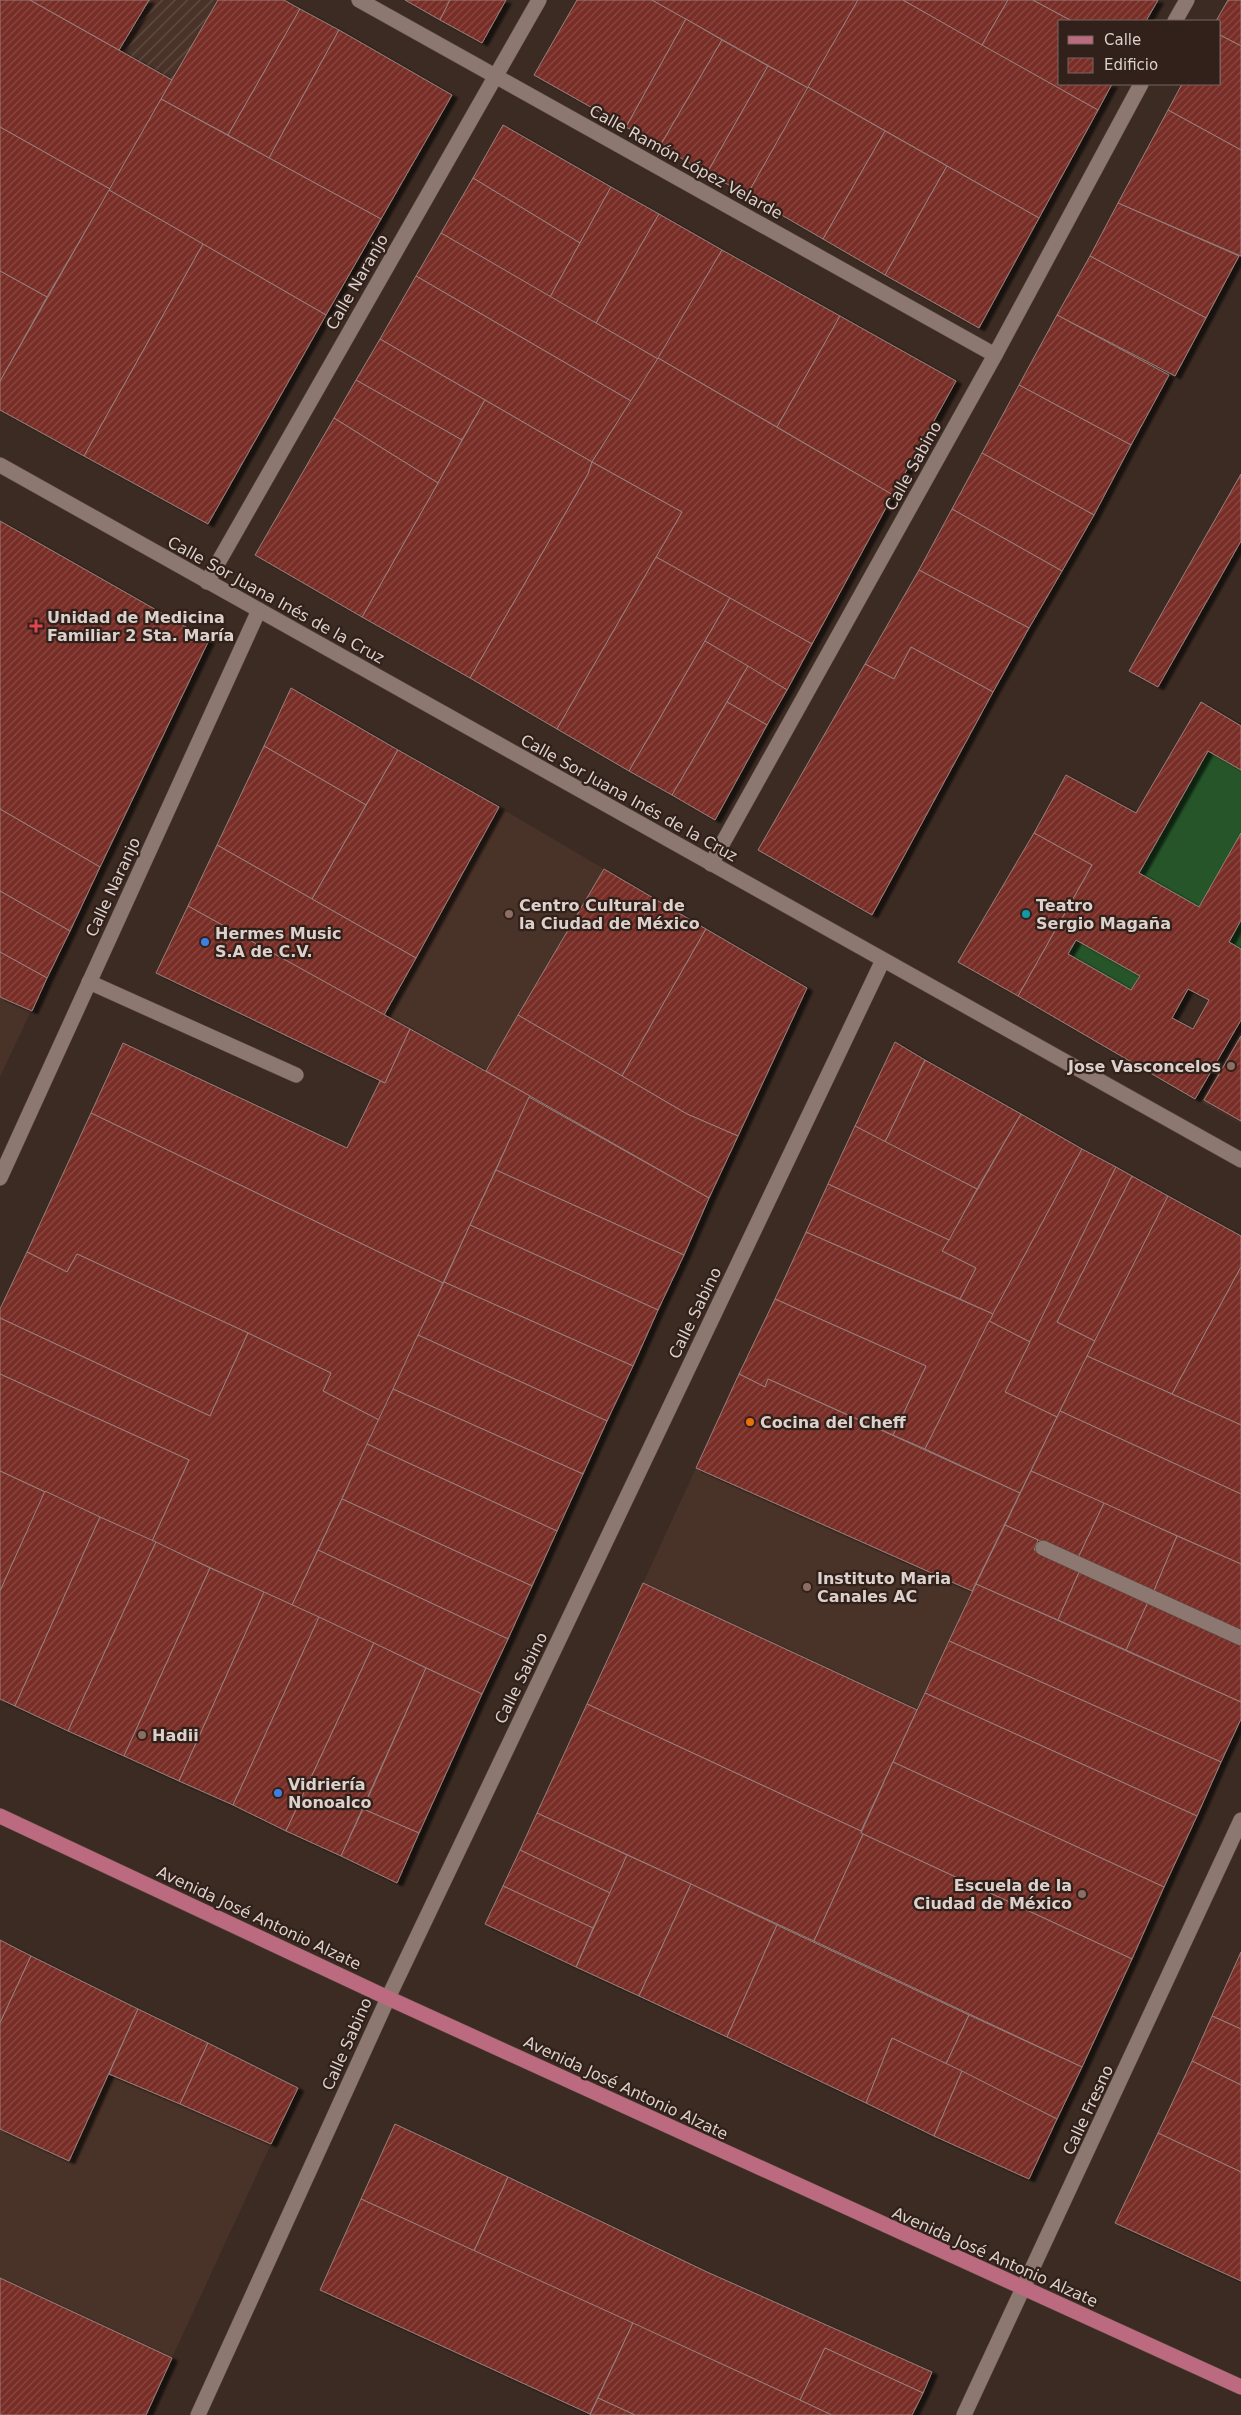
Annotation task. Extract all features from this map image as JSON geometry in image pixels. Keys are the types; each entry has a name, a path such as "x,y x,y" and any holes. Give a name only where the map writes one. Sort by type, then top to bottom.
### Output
{"main road":[{"name":"Avenida José Antonio Alzate","path":"0,1816 388,1998 1024,2290 1241,2387"}],"street":[{"name":"Calle Ramón López Velarde","path":"359,0 995,355"},
{"name":"Calle Naranjo","path":"208,582 539,0"},
{"path":"1176,20 1187,0"},
{"name":"Calle Sabino","path":"711,864 995,355 1141,85"},
{"name":"Calle Sor Juana Inés de la Cruz","path":"0,465 1241,1160"},
{"name":"Calle Naranjo","path":"0,1178 259,610"},
{"name":"Calle Sabino","path":"198,2415 388,1998 883,960"},
{"path":"89,982 296,1074"},
{"path":"1043,1548 1241,1638"},
{"name":"Calle Fresno","path":"964,2415 1024,2290 1241,1820"}],"shaded area":[{"path":"149,0 218,0 172,80 119,50"},
{"name":"Centro Cultural de la Ciudad de México","path":"499,807 604,869 486,1071 384,1015"},
{"path":"0,997 31,1011 0,1077"},
{"name":"Jose Vasconcelos","path":"1241,1031 1241,1124 1201,1102"},
{"name":"Instituto Maria Canales AC","path":"696,1468 972,1591 917,1710 643,1583"},
{"path":"109,2074 271,2144 172,2358 0,2278 0,2129 69,2161"}],"green space":[{"path":"1208,751 1241,770 1241,833 1199,907 1139,873"},
{"path":"1241,920 1241,949 1229,942"},
{"path":"1076,940 1140,976 1131,990 1068,954"}],"building":[{"path":"0,0 30,0 172,80 110,189 0,127"},
{"path":"30,0 149,0 119,50"},
{"path":"218,0 284,0 300,9 228,135 161,99"},
{"path":"405,0 450,0 440,20"},
{"path":"450,0 506,0 482,43 440,20"},
{"path":"577,0 652,0 686,19 626,127 534,75"},
{"path":"652,0 858,0 808,88"},
{"path":"858,0 903,0 1098,110 1039,218 808,87"},
{"path":"903,0 1008,0 982,45"},
{"path":"1008,0 1033,0 1070,20 1058,20 1058,85 1111,85 1098,110 982,45"},
{"path":"1033,0 1158,0 1147,20 1070,20"},
{"path":"1228,0 1241,0 1241,46 1221,36 1221,20 1217,20"},
{"path":"300,9 339,30 269,158 228,135"},
{"path":"686,19 722,40 660,146 626,127"},
{"path":"339,30 452,95 381,219 269,158"},
{"path":"1221,36 1241,46 1241,150 1168,110 1181,85 1221,85"},
{"path":"722,40 768,66 707,173 660,146"},
{"path":"768,66 808,88 747,195 707,173"},
{"path":"808,87 885,131 823,239 747,195"},
{"path":"161,99 381,219 326,315 109,190"},
{"path":"1168,110 1241,150 1241,256 1118,203"},
{"path":"503,125 611,187 580,243 473,178"},
{"path":"0,127 110,189 47,297 0,271"},
{"path":"885,131 947,166 885,275 823,239"},
{"path":"947,166 1039,218 979,328 885,275"},
{"path":"473,178 580,243 550,297 441,233"},
{"path":"611,187 659,214 596,323 550,297"},
{"path":"109,190 203,244 84,456 0,410 0,381"},
{"path":"1118,203 1239,256 1206,318 1090,256"},
{"path":"659,214 722,250 658,359 596,323"},
{"path":"441,233 658,359 631,401 416,276"},
{"path":"203,244 326,315 208,524 84,456"},
{"path":"722,250 840,316 777,427 658,358"},
{"path":"1090,256 1206,318 1175,376 1057,315"},
{"path":"0,271 47,297 0,381"},
{"path":"416,276 631,401 592,462 380,339"},
{"path":"1057,315 1169,375 1131,445 1019,385"},
{"path":"840,316 956,381 893,495 777,427"},
{"path":"380,339 485,400 462,440 356,380"},
{"path":"658,358 893,495 812,644 656,557 682,512 592,462"},
{"path":"356,380 462,440 438,483 334,418"},
{"path":"1019,385 1131,445 1094,515 982,453"},
{"path":"485,400 592,462 588,474 470,678 362,617"},
{"path":"334,418 438,483 362,617 255,555"},
{"path":"982,453 1094,515 1062,571 952,509"},
{"path":"592,462 682,512 557,729 470,678 588,474"},
{"path":"1241,474 1241,541 1158,687 1129,671"},
{"path":"952,509 1062,571 1029,628 919,570"},
{"path":"0,521 209,640 100,867 0,809"},
{"path":"656,557 730,598 629,771 557,729"},
{"path":"919,570 1029,628 993,692 911,647 894,679 865,664"},
{"path":"730,598 812,644 787,690 705,641"},
{"path":"705,641 748,666 672,795 629,771"},
{"path":"911,647 993,692 872,915 758,850 865,664 894,679"},
{"path":"748,666 787,690 767,725 727,702"},
{"path":"291,688 398,750 366,805 264,746"},
{"path":"727,702 767,725 715,820 672,795"},
{"path":"1201,702 1241,726 1241,770 1208,751 1139,873 1199,907 1241,833 1241,920 1229,942 1241,949 1241,1020 1195,1099 1018,996 1092,865 1034,833 1066,775 1136,813","holes":["1076,940 1140,976 1131,990 1068,954","1188,989 1209,1000 1193,1029 1172,1018"]},
{"path":"264,746 366,805 312,899 217,845"},
{"path":"398,750 499,807 416,958 312,899"},
{"path":"0,809 100,867 70,931 0,891"},
{"name":"Teatro Sergio Magaña","path":"1034,833 1092,865 1018,996 958,962"},
{"path":"217,845 416,958 384,1015 188,906"},
{"path":"604,869 706,929 622,1076 518,1015"},
{"path":"0,891 70,931 47,978 0,952"},
{"path":"188,906 410,1029 385,1083 156,973"},
{"path":"706,929 807,988 738,1136 687,1114 622,1076"},
{"path":"0,952 47,978 32,1011 0,997"},
{"path":"518,1015 687,1114 738,1136 709,1198 486,1071"},
{"path":"410,1029 530,1096 443,1283 91,1113 123,1043 347,1148 380,1081 385,1083"},
{"name":"Jose Vasconcelos","path":"1241,1036 1241,1121 1204,1100"},
{"path":"895,1042 925,1060 885,1142 855,1126"},
{"path":"925,1060 1021,1114 977,1189 885,1142"},
{"path":"529,1097 709,1198 684,1255 496,1170"},
{"path":"91,1113 443,1283 379,1420 323,1391 331,1373 248,1333 77,1254 67,1272 27,1252"},
{"path":"1021,1114 1082,1149 993,1314 960,1299 976,1268 942,1251"},
{"path":"855,1126 977,1189 949,1240 828,1184"},
{"path":"1082,1149 1116,1167 1030,1342 989,1321"},
{"path":"1116,1167 1132,1176 1057,1322 1095,1341 1057,1417 1005,1392"},
{"path":"496,1170 684,1255 658,1310 470,1225"},
{"path":"1132,1176 1168,1196 1095,1341 1057,1322"},
{"path":"828,1184 949,1240 942,1251 976,1268 960,1299 806,1232"},
{"path":"1168,1196 1241,1236 1241,1267 1172,1394 1087,1356"},
{"path":"470,1225 658,1310 633,1366 444,1282"},
{"path":"806,1232 993,1314 925,1449 893,1435 926,1366 775,1299"},
{"path":"27,1252 67,1272 77,1254 248,1333 210,1416 0,1318 0,1309"},
{"path":"1241,1267 1241,1425 1172,1394"},
{"path":"444,1282 633,1366 607,1421 418,1335"},
{"path":"775,1299 926,1366 893,1435 768,1379 765,1387 739,1374"},
{"path":"0,1318 210,1416 248,1333 331,1373 323,1391 379,1420 292,1605 152,1541 189,1460 0,1374"},
{"path":"989,1321 1030,1342 1005,1392 1057,1417 1020,1493 925,1449"},
{"path":"418,1335 607,1421 583,1474 393,1389"},
{"path":"1087,1356 1241,1425 1241,1494 1060,1411"},
{"path":"0,1374 189,1460 152,1541 0,1471"},
{"path":"739,1374 765,1387 768,1379 1020,1493 972,1591 696,1468"},
{"path":"393,1389 583,1474 557,1531 367,1444"},
{"path":"1060,1411 1241,1494 1241,1564 1031,1471"},
{"path":"367,1444 557,1531 532,1586 342,1499"},
{"path":"0,1471 45,1492 0,1591"},
{"path":"1031,1471 1104,1503 1078,1558 1005,1525"},
{"path":"45,1491 100,1517 15,1706 0,1699 0,1591"},
{"path":"342,1499 532,1586 508,1639 318,1550"},
{"path":"1104,1503 1177,1536 1153,1593 1078,1558"},
{"path":"100,1517 156,1542 68,1731 15,1706"},
{"path":"1005,1525 1038,1540 1034,1550 1080,1570 1058,1620 976,1584"},
{"path":"1177,1536 1241,1564 1241,1633 1153,1593"},
{"path":"156,1542 210,1568 124,1756 68,1731"},
{"path":"318,1550 508,1639 482,1694 292,1605"},
{"path":"210,1568 264,1592 179,1781 124,1756"},
{"path":"1080,1570 1148,1602 1126,1650 1058,1620"},
{"path":"643,1583 917,1710 861,1831 587,1704"},
{"path":"976,1584 1241,1702 1241,1719 1221,1762 949,1641"},
{"path":"264,1592 319,1617 233,1805 179,1781"},
{"path":"1148,1602 1241,1644 1241,1702 1126,1650"},
{"path":"319,1617 374,1643 286,1831 233,1805"},
{"path":"949,1641 1221,1762 1197,1816 925,1693"},
{"path":"374,1643 426,1668 341,1856 286,1831"},
{"path":"426,1668 482,1694 419,1833 363,1809"},
{"path":"925,1693 1197,1816 1164,1887 893,1762"},
{"path":"587,1704 861,1831 863,1834 814,1941 537,1813"},
{"path":"893,1762 1164,1887 1132,1959 861,1833"},
{"path":"363,1809 419,1833 397,1883 341,1856"},
{"path":"537,1813 627,1855 610,1893 520,1850"},
{"path":"863,1834 1132,1959 1082,2067 814,1941"},
{"path":"520,1850 610,1893 593,1928 503,1886"},
{"path":"627,1855 691,1884 639,1996 576,1967"},
{"path":"691,1884 777,1925 727,2037 639,1996"},
{"path":"503,1886 593,1928 576,1967 485,1924"},
{"path":"777,1925 969,2015 946,2064 892,2038 866,2103 727,2037"},
{"path":"0,1940 31,1956 0,2023"},
{"path":"1241,1952 1241,2029 1212,2016"},
{"path":"31,1956 138,2009 69,2161 0,2129 0,2023"},
{"path":"138,2009 208,2043 180,2104 109,2074"},
{"path":"969,2015 1082,2067 1057,2119 946,2064"},
{"path":"1212,2016 1241,2029 1241,2085 1192,2061"},
{"path":"892,2038 962,2071 934,2136 866,2103"},
{"path":"208,2043 298,2088 271,2144 180,2104"},
{"path":"1192,2061 1241,2085 1241,2172 1158,2133"},
{"path":"962,2071 1057,2119 1029,2179 934,2136"},
{"path":"395,2124 508,2177 474,2251 361,2199"},
{"path":"1158,2133 1241,2172 1241,2281 1115,2223"},
{"path":"508,2177 707,2272 932,2372 923,2393 825,2348 800,2400 474,2251"},
{"path":"361,2199 633,2323 590,2414 320,2290"},
{"path":"0,2278 172,2358 146,2415 0,2415"},
{"path":"633,2323 832,2415 635,2415 598,2398"},
{"path":"825,2348 923,2393 912,2415 832,2415 800,2400"},
{"path":"598,2398 635,2415 590,2415"}],"place":[{"name":"Unidad de Medicina Familiar 2 Sta. María","path":"36,626"},
{"name":"Centro Cultural de la Ciudad de México","path":"509,914"},
{"name":"Teatro Sergio Magaña","path":"1026,914"},
{"name":"Hermes Music S.A de C.V.","path":"205,942"},
{"name":"Jose Vasconcelos","path":"1231,1066"},
{"name":"Cocina del Cheff","path":"750,1422"},
{"name":"Instituto Maria Canales AC","path":"807,1587"},
{"name":"Hadii","path":"142,1735"},
{"name":"Vidriería Nonoalco","path":"278,1793"},
{"name":"Escuela de la Ciudad de México","path":"1082,1894"}]}
